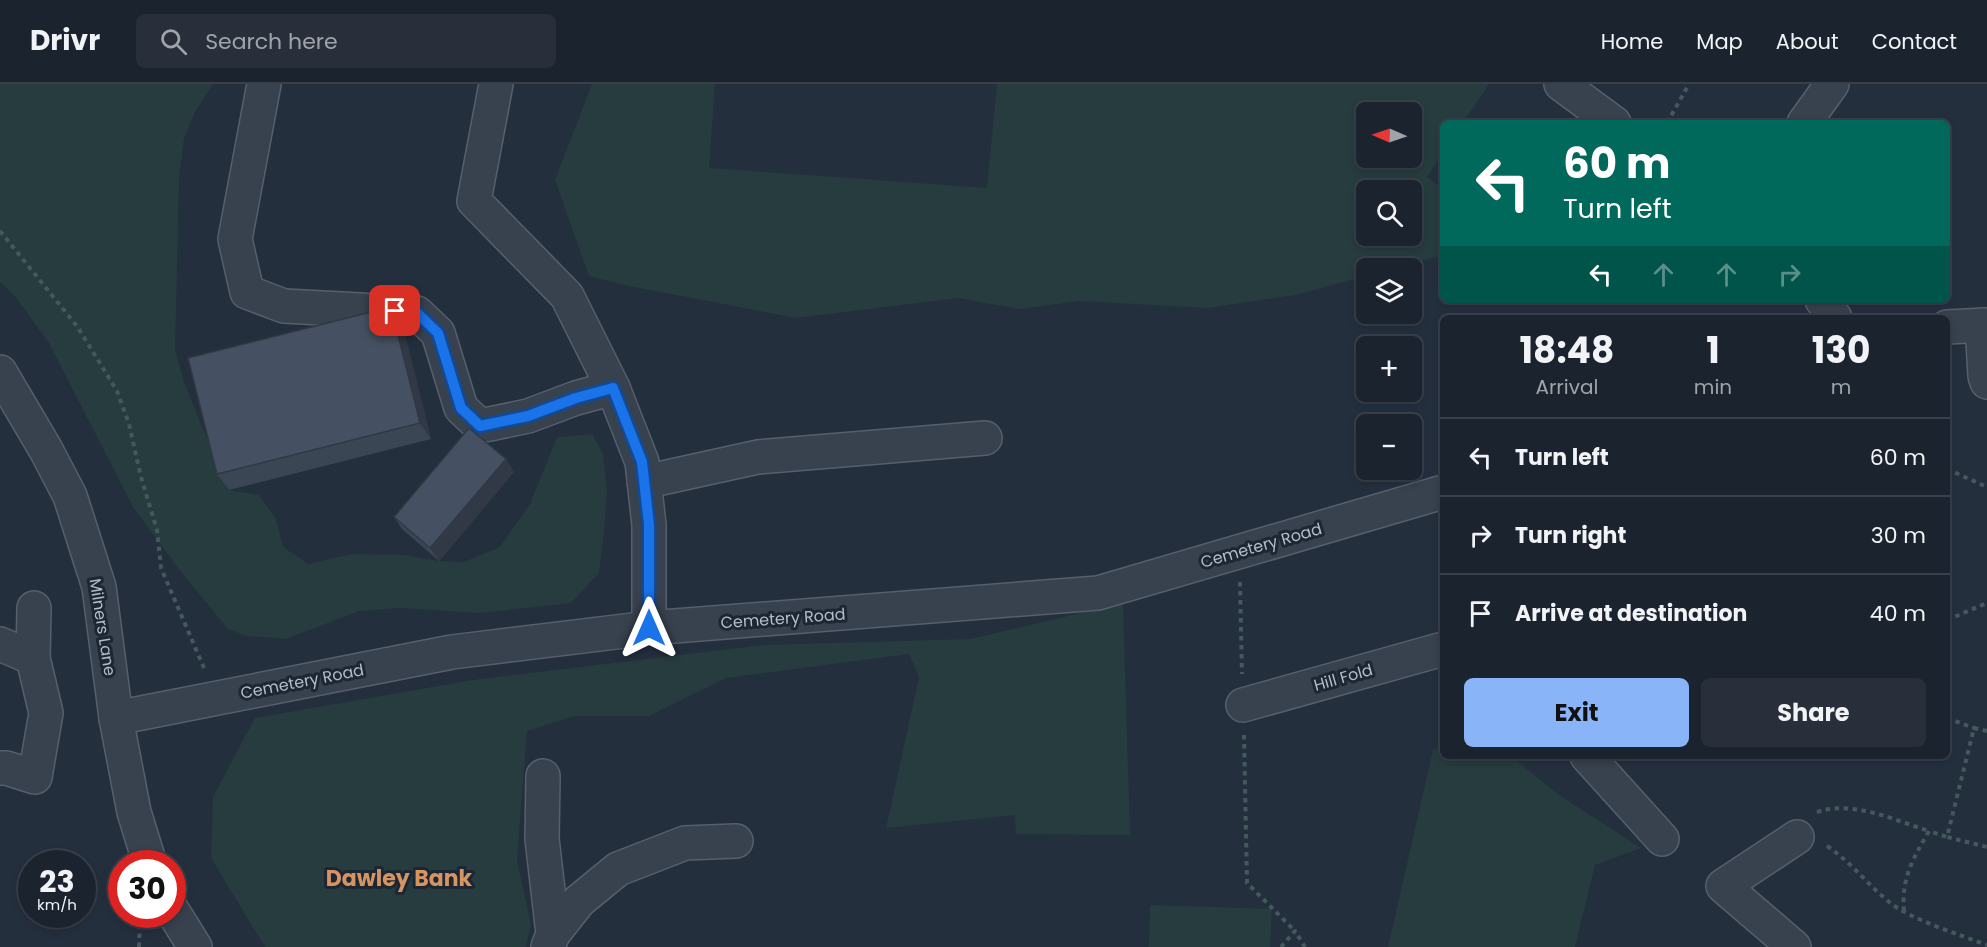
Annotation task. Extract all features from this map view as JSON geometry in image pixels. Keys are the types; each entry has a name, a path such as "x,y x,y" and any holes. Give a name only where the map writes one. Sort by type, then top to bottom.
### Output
{"street":[{"path":"264,84 235,239 247,292 284,306 417,313 438,333 461,408 480,426 528,416 576,398 613,388"},
{"path":"495,84 474,201 567,296 613,388 642,462 649,525 649,628"},
{"path":"1561,84 1610,120"},
{"path":"1806,120 1832,84"},
{"path":"1950,327 1984,325 1987,382"},
{"name":"Milners Lane","path":"0,372 70,496 99,587 116,718 134,812 146,850"},
{"path":"644,482 758,458 985,438"},
{"name":"Cemetery Road","path":"116,718 452,652 649,628 1098,593 1440,493"},
{"path":"23,775 45,713 33,658 34,608"},
{"path":"0,644 33,658"},
{"name":"Hill Fold","path":"1243,705 1440,650"},
{"path":"1590,759 1662,839"},
{"path":"543,776 542,839 550,940"},
{"path":"1794,947 1723,886 1809,831"},
{"path":"550,940 579,901 618,869 685,843 736,841"},
{"path":"183,928 195,947"}],"path":[{"path":"1669,120 1689,84"},
{"path":"0,231 77,326 117,391 129,424 141,477 157,530 161,568 204,668"},
{"path":"1950,470 1987,487"},
{"path":"1239,552 1247,883 1295,931 1305,947"},
{"path":"1952,617 1987,603"},
{"path":"1950,719 1987,731"},
{"path":"1947,837 1974,728"},
{"path":"1987,847 1864,811 1827,809 1809,831 1849,862 1890,902 1905,911 1987,945"},
{"path":"1905,911 1903,894 1905,880 1910,865 1929,831"},
{"path":"139,947 140,928"},
{"path":"1281,947 1295,931"}],"green space":[{"path":"0,84 213,84 195,112 184,138 179,179 175,350 184,382 228,490 259,495 276,519 283,547 308,564 352,554 404,555 439,561 464,562 500,547 530,504 557,437 592,434 603,454 607,490 599,573 571,603 479,613 400,608 359,611 286,639 247,636 228,629 181,572 133,507 49,343 15,296 0,282"},
{"path":"592,84 715,84 709,168 987,188 997,84 1489,84 1465,120 1440,120 1440,158 1427,177 1440,187 1440,256 1422,261 1422,258 1356,258 1356,279 1295,295 1207,308 1080,301 1019,309 958,298 796,318 629,286 589,276 555,180"},
{"path":"1123,603 1130,835 1016,834 1015,815 886,828 919,677 909,654 726,678 649,716 574,716 527,731 517,860 531,924 526,947 265,947 211,858 213,797 255,718 473,680 763,645 971,639"},
{"path":"1440,748 1440,759 1515,759 1559,795 1641,848 1595,865 1575,947 1388,947 1433,750"},
{"path":"1150,905 1272,909 1270,947 1149,947"}],"building":[{"path":"391,307 420,423 217,474 188,358"},
{"path":"469,428 506,459 430,548 394,517"}],"district":[{"name":"Dawley Bank","path":"399,878"}],"route":[{"path":"395,311 417,313 438,333 461,408 480,426 528,416 576,398 613,388 642,462 649,525 649,628"}]}
